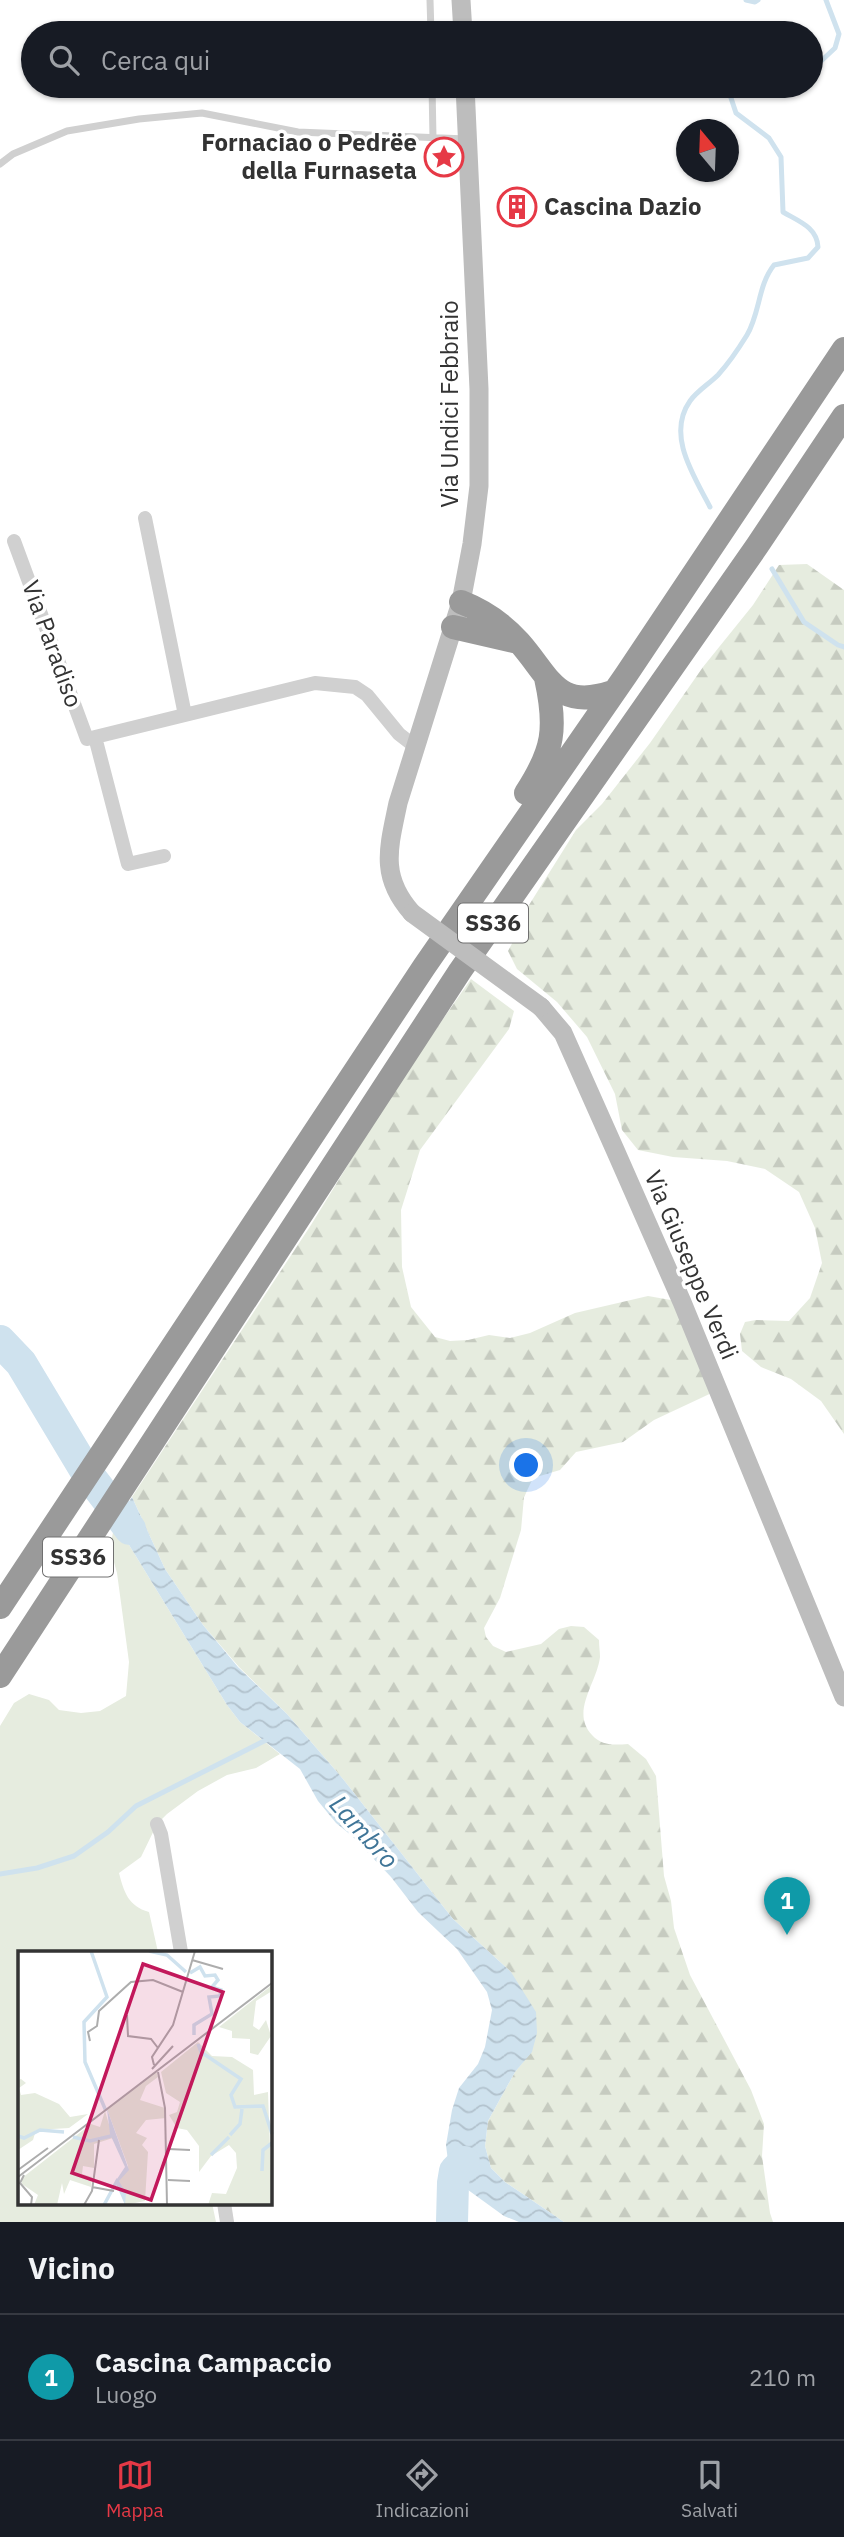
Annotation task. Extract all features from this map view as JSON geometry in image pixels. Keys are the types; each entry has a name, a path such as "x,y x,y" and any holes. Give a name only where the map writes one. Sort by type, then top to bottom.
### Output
{"highway":[{"name":"SS36","path":"0,1607 424,967 844,349"},
{"name":"SS36","path":"0,1676 460,971 749,558 844,416"},
{"path":"461,602 497,620 519,642 546,678 566,695 594,699 613,692"},
{"path":"453,627 519,642"},
{"path":"424,967 450,909 547,757 553,721 546,678"}],"street":[{"path":"461,0 462,21"},
{"name":"Via Undici Febbraio","path":"412,913 393,887 389,859 398,803 461,602 479,486 479,389 465,98"},
{"path":"145,518 185,715"},
{"name":"Via Paradiso","path":"14,541 87,739 315,683 355,687 368,695 399,734 416,748"},
{"name":"Via Paradiso","path":"95,737 128,864 163,856"},
{"name":"Via Giuseppe Verdi","path":"412,913 541,1007 563,1033 682,1302 840,1674 844,1697"},
{"path":"157,1824 181,1951"},
{"path":"224,2204 227,2222"}],"lane":[{"path":"430,0 431,21"},
{"path":"432,98 433,138"},
{"path":"0,164 13,154 66,131 139,119 202,113 298,132 467,139"}],"green space":[{"path":"807,564 844,590 844,1434 821,1401 791,1379 761,1367 742,1351 740,1334 745,1322 789,1321 810,1298 822,1263 815,1228 799,1192 765,1169 727,1161 673,1157 638,1150 622,1130 615,1094 587,1037 557,1002 517,969 508,951 529,905 576,830 602,804 650,743 703,667 753,605 779,565"},
{"path":"471,979 514,1011 509,1029 420,1150 401,1210 402,1267 411,1307 435,1337 450,1341 489,1335 510,1338 530,1333 575,1313 648,1296 682,1302 718,1390 654,1420 623,1442 576,1452 560,1470 533,1478 524,1497 521,1530 500,1598 484,1628 486,1637 493,1646 506,1652 541,1644 559,1629 571,1626 584,1627 599,1640 598,1667 584,1707 586,1726 592,1735 604,1743 628,1744 646,1759 656,1776 664,1876 671,1901 674,1928 690,1975 751,2090 764,2124 762,2156 773,2222 564,2222 505,2182 491,2168 485,2146 488,2121 515,2072 532,2051 511,1972 453,1919 343,1779 287,1714 239,1667 203,1625 165,1569 132,1497 311,1225 397,1085"},
{"path":"115,1522 227,1705 240,1722 280,1754 256,1768 227,1775 198,1791 157,1824 141,1857 119,1873 128,1897 136,1906 149,1912 158,1951 18,1951 18,2204 212,2204 216,2222 0,2222 0,1726 14,1703 29,1694 49,1700 59,1710 81,1713 100,1711 126,1696 129,1662 117,1573 110,1548"}],"water":[{"path":"132,1497 165,1569 203,1625 238,1667 287,1714 343,1779 453,1919 511,1972 536,2012 537,2033 532,2052 515,2072 488,2121 485,2146 491,2168 505,2182 564,2222 519,2222 504,2216 464,2187 449,2169 446,2145 452,2110 459,2088 478,2064 485,2047 492,2010 487,1992 457,1949 418,1912 391,1877 352,1836 336,1823 318,1801 300,1769 240,1722 227,1705 115,1522"}],"waterway":[{"path":"746,0 758,0"},
{"path":"823,59 835,48 839,34 826,0"},
{"path":"710,507 685,455 681,428 683,414 693,397 722,371 747,335 765,281 774,265 808,258 818,247 814,234 783,212 781,157 769,138 736,113 731,98"},
{"path":"772,569 804,622 844,647"},
{"path":"0,1341 21,1363 87,1473 130,1529"},
{"path":"0,1874 37,1868 74,1856 108,1832 136,1806 268,1739"},
{"name":"Lambro","path":"452,2222 455,2171 464,2162"}],"place":[{"name":"Fornaciao o Pedrëe della Furnaseta","path":"444,157"},
{"name":"Cascina Dazio","path":"517,207"},
{"name":"Cascina Campaccio","path":"787,1935"}]}
